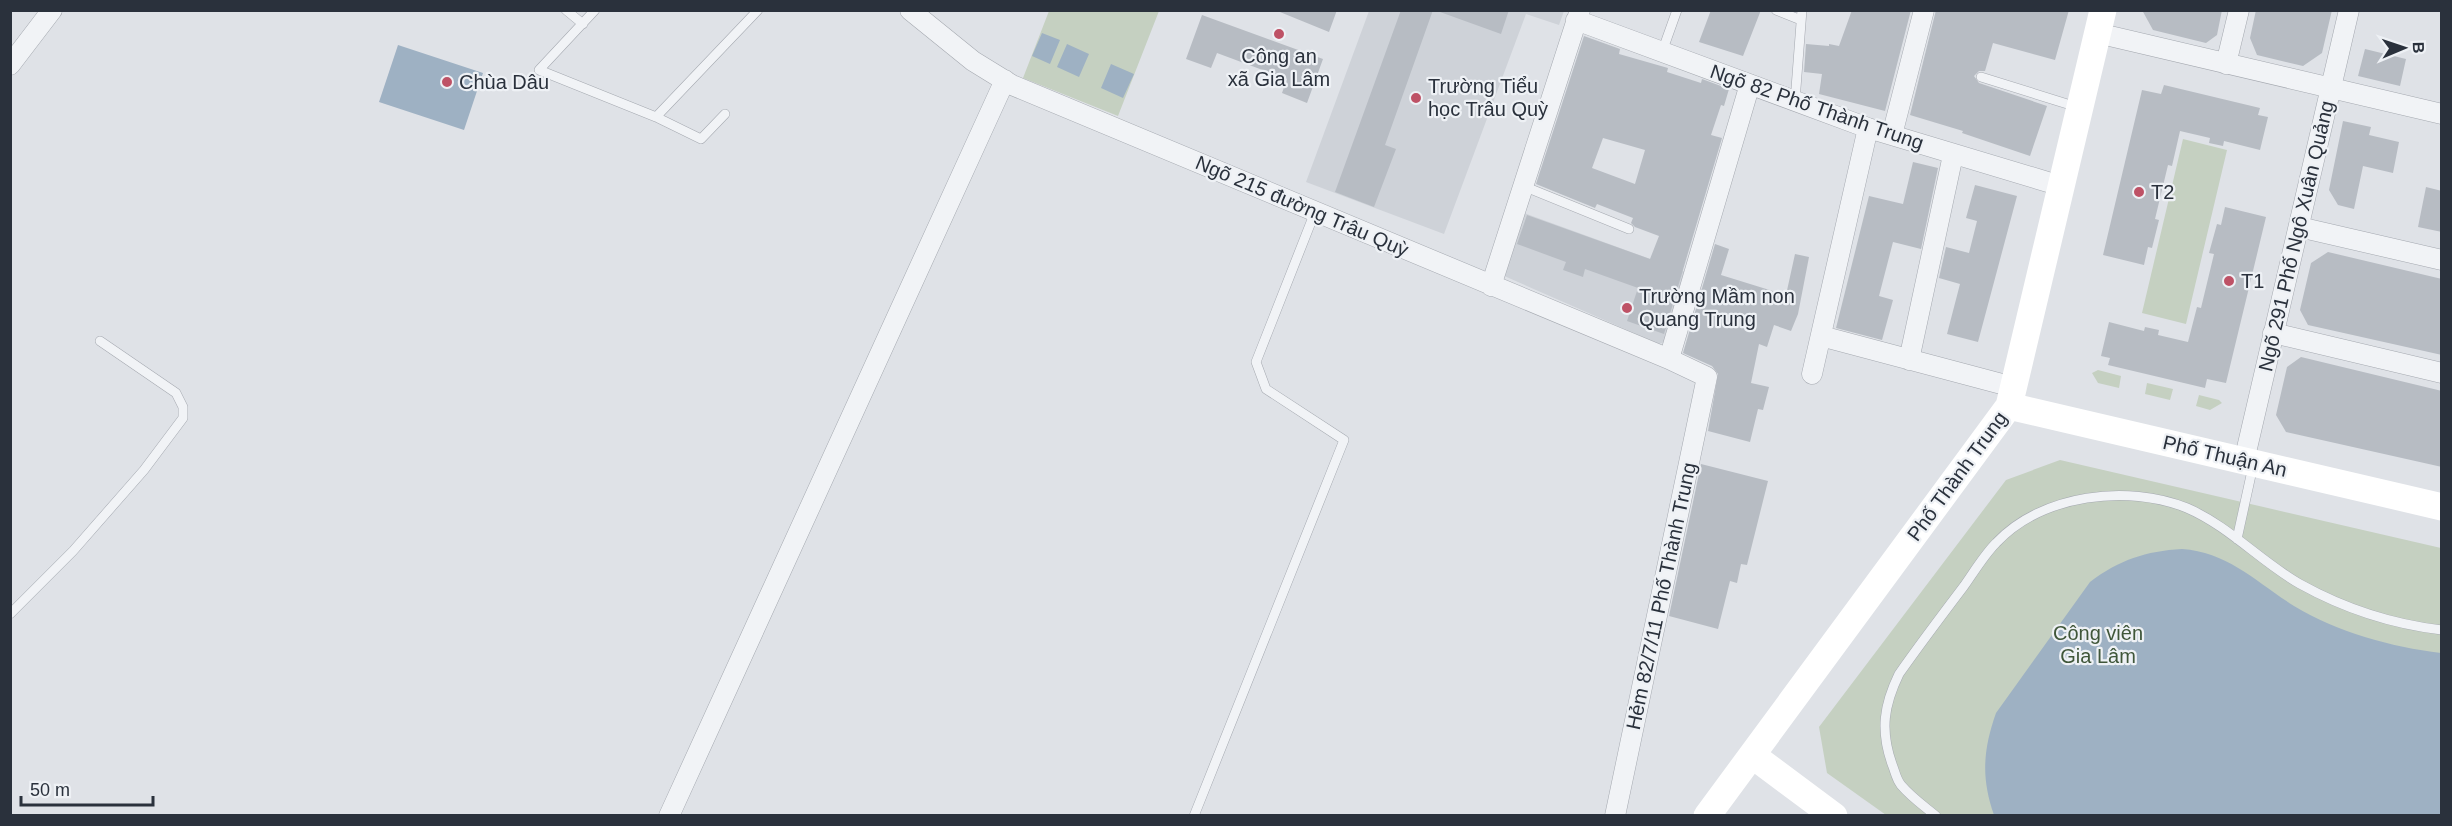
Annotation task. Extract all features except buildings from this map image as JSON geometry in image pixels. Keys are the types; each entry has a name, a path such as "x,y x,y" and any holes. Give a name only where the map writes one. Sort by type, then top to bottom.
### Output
{"main road":[{"name":"Phố Thành Trung","path":"1707,816 2011,396 2100,22"},
{"name":"Phố Thuận An","path":"2011,396 2249,462 2442,507"},
{"path":"1752,755 1834,816"}],"street":[{"path":"10,65 52,10"},
{"path":"1892,135 1924,10"},
{"path":"2226,64 2239,10"},
{"name":"Ngõ 291 Phố Ngô Xuân Quảng","path":"2249,462 2273,333 2349,10"},
{"name":"Ngõ 215 đường Trâu Quỳ","path":"912,11 973,61 1005,80 1707,377"},
{"path":"1491,286 1578,15"},
{"name":"Ngõ 82 Phố Thành Trung","path":"1578,15 1662,52 1868,128 2061,186"},
{"path":"2100,22 2226,64 2442,114"},
{"path":"669,816 1005,80"},
{"path":"1669,359 1750,84"},
{"path":"1812,374 1868,128"},
{"path":"1909,360 1953,154"},
{"path":"2299,227 2442,260"},
{"path":"2273,333 2442,373"},
{"path":"1821,336 1909,360 2011,396"},
{"name":"Hẻm 82/7/11 Phố Thành Trung","path":"1615,816 1707,377"}],"lane":[{"path":"566,10 583,24"},
{"path":"595,10 539,70 656,117 701,139 724,114"},
{"path":"656,117 758,10"},
{"path":"1662,52 1677,10"},
{"path":"1776,10 1801,15 1796,101"},
{"path":"1981,77 2080,107"},
{"path":"1523,186 1629,229"},
{"path":"1194,816 1344,440 1266,389 1256,362 1315,212"},
{"path":"10,614 74,551 144,470 183,418 183,407 176,393 100,341"},
{"path":"2237,539 2249,462"},
{"path":"1936,816 1899,783 1889,755 1884,726 1888,698 1904,667 1997,542 2026,519 2057,506 2091,497 2125,496 2156,499 2188,509 2220,526 2298,583 2336,603 2377,618 2442,630"}],"shaded area":[{"name":"Trường Tiểu học Trâu Quỳ","path":"1369,11 1564,11 1559,25 1526,14 1444,234 1306,182"},
{"name":"Trường Mầm non Quang Trung","path":"1521,212 1689,273 1665,342 1659,344 1502,275"}],"green space":[{"path":"1049,11 1159,11 1118,116 1023,78"},
{"path":"2183,139 2227,150 2186,324 2142,313"},
{"path":"2098,370 2121,376 2119,388 2098,383 2092,373"},
{"path":"2147,383 2173,389 2170,400 2145,394"},
{"path":"2199,395 2219,400 2222,403 2210,410 2196,406"},
{"name":"Công viên Gia Lâm","path":"2060,460 2441,548 2441,815 1886,815 1827,773 1819,727 2006,480"}],"water":[{"path":"1042,33 1060,40 1050,64 1032,56"},
{"path":"1067,44 1089,54 1079,77 1057,67"},
{"path":"398,45 483,73 464,130 379,102"},
{"path":"1111,64 1134,74 1123,98 1101,88"},
{"path":"2182,549 2198,551 2228,562 2294,606 2346,631 2403,647 2441,653 2441,815 1994,815 1987,789 1985,764 1988,739 1996,713 2090,582 2122,562 2133,558"}],"place":[{"name":"Công an xã Gia Lâm","path":"1279,34"},
{"name":"Chùa Dâu","path":"447,82"},
{"name":"Trường Tiểu học Trâu Quỳ","path":"1416,98"},
{"name":"T2","path":"2139,192"},
{"name":"T1","path":"2229,281"},
{"name":"Trường Mầm non Quang Trung","path":"1627,308"}]}
